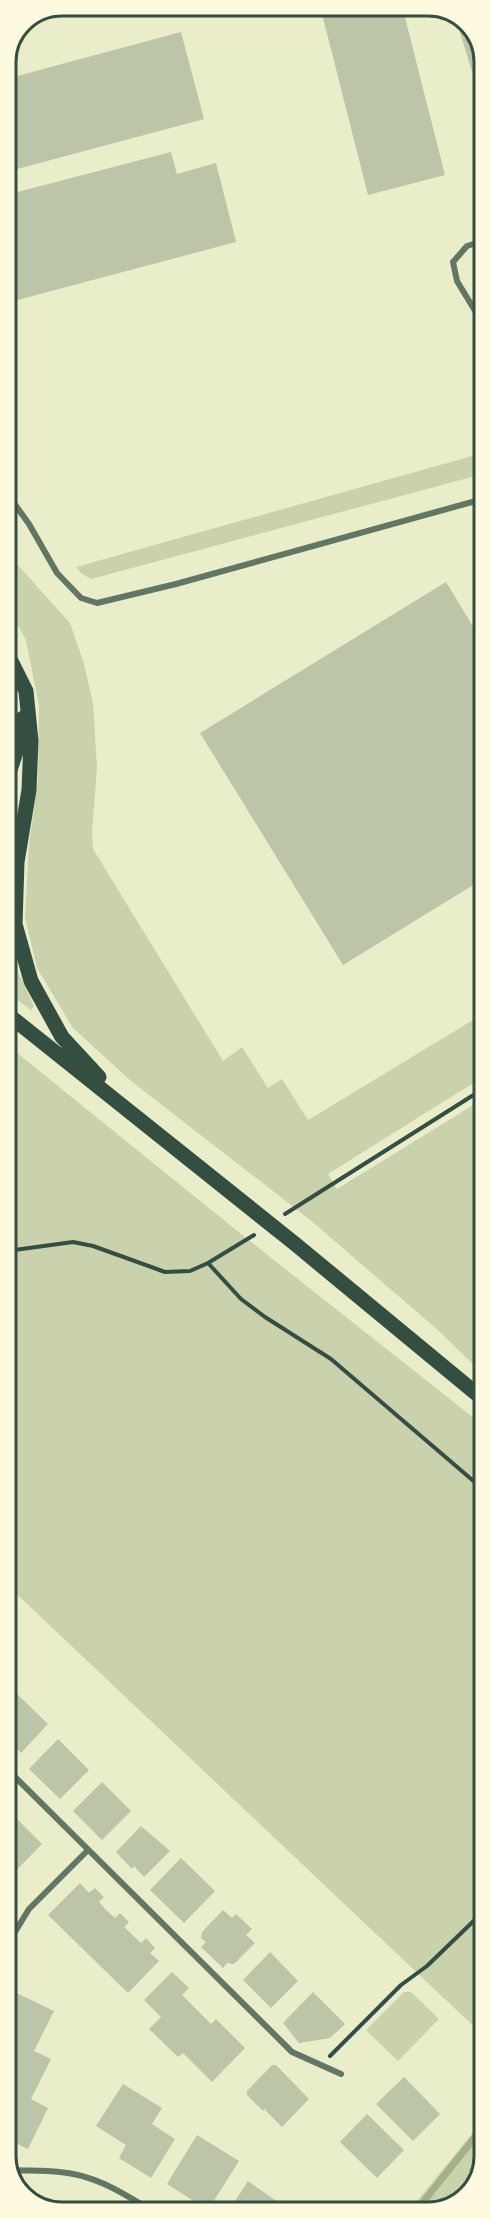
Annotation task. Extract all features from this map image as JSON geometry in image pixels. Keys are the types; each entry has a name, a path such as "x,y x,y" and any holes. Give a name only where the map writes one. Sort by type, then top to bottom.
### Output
{"main road":[{"path":"17,673 26,691 31,741 29,790 17,862"},
{"path":"17,749 26,691"},
{"path":"17,931 31,981 62,1037 127,1108"},
{"path":"17,1022 188,1157 474,1392"}],"street":[{"path":"474,244 467,246 453,262 457,281 474,309"},
{"path":"17,507 57,573 81,598 97,603 177,584 474,502"},
{"path":"17,1779 292,2052 341,2074"},
{"path":"17,1929 29,1909 88,1850"},
{"path":"19,2170 61,2172 86,2177 117,2190 137,2202"}],"path":[{"path":"281,1217 474,1095"},
{"path":"17,1250 73,1242 93,1246 165,1272 190,1272 262,1229"},
{"path":"208,1263 242,1299 265,1317 330,1359 474,1481"},
{"path":"321,2065 401,1985 428,1966 474,1921"}],"green space":[{"path":"474,456 474,476 91,579 76,567"},
{"path":"17,564 70,623 84,664 93,703 97,767 93,849 223,1061 242,1047 268,1088 282,1079 308,1120 474,1019 474,1083 328,1174 337,1189 474,1105 474,1365 439,1331 309,1219 131,1081 73,1028 37,968 25,918 29,845 38,780 39,706 26,640 17,624"},
{"path":"17,967 34,1006 31,1010 17,1000"},
{"path":"17,1053 474,1418 474,2027 17,1594"},
{"path":"404,1992 411,1992 439,2019 398,2061 366,2030"},
{"path":"474,2131 473,2166 462,2187 451,2196 437,2202 416,2202"}],"building":[{"path":"323,17 405,17 445,175 368,195"},
{"path":"459,29 467,39 473,53 474,78"},
{"path":"181,32 204,119 17,169 17,76"},
{"path":"171,152 177,174 216,163 236,242 17,300 17,192"},
{"path":"446,582 474,628 474,885 343,965 200,733"},
{"path":"17,1694 48,1724 21,1753 17,1749"},
{"path":"58,1739 89,1770 60,1799 29,1769"},
{"path":"102,1782 131,1811 102,1840 73,1811"},
{"path":"17,1819 42,1844 17,1870"},
{"path":"141,1826 170,1851 144,1877 134,1866 132,1869 116,1852"},
{"path":"181,1858 215,1891 184,1923 150,1890"},
{"path":"80,1883 89,1893 95,1888 104,1897 99,1902 106,1910 115,1918 120,1913 129,1922 124,1927 141,1943 146,1938 155,1948 150,1953 159,1961 128,1993 48,1915"},
{"path":"223,1910 232,1918 236,1914 252,1929 246,1935 255,1943 234,1964 227,1963 223,1968 201,1947 206,1942 201,1938 202,1932"},
{"path":"270,1952 298,1981 271,2008 243,1980"},
{"path":"172,1972 189,1988 182,1995 211,2024 216,2019 245,2048 212,2082 183,2053 178,2057 149,2029 161,2017 144,2000"},
{"path":"313,1992 345,2024 330,2038 299,2043 283,2023"},
{"path":"17,1993 54,2011 34,2051 51,2059 31,2099 48,2108 28,2149 17,2144"},
{"path":"272,2065 276,2065 309,2099 282,2127 266,2111 266,2108 263,2111 247,2095 247,2091"},
{"path":"404,2077 440,2114 413,2141 376,2104"},
{"path":"123,2084 162,2108 152,2124 175,2139 151,2178 119,2158 126,2145 96,2126"},
{"path":"367,2114 404,2150 377,2178 340,2142"},
{"path":"197,2135 239,2161 213,2202 195,2202 167,2184"},
{"path":"248,2181 278,2202 234,2202"}],"waterway":[{"path":"423,2202 474,2138"}]}
